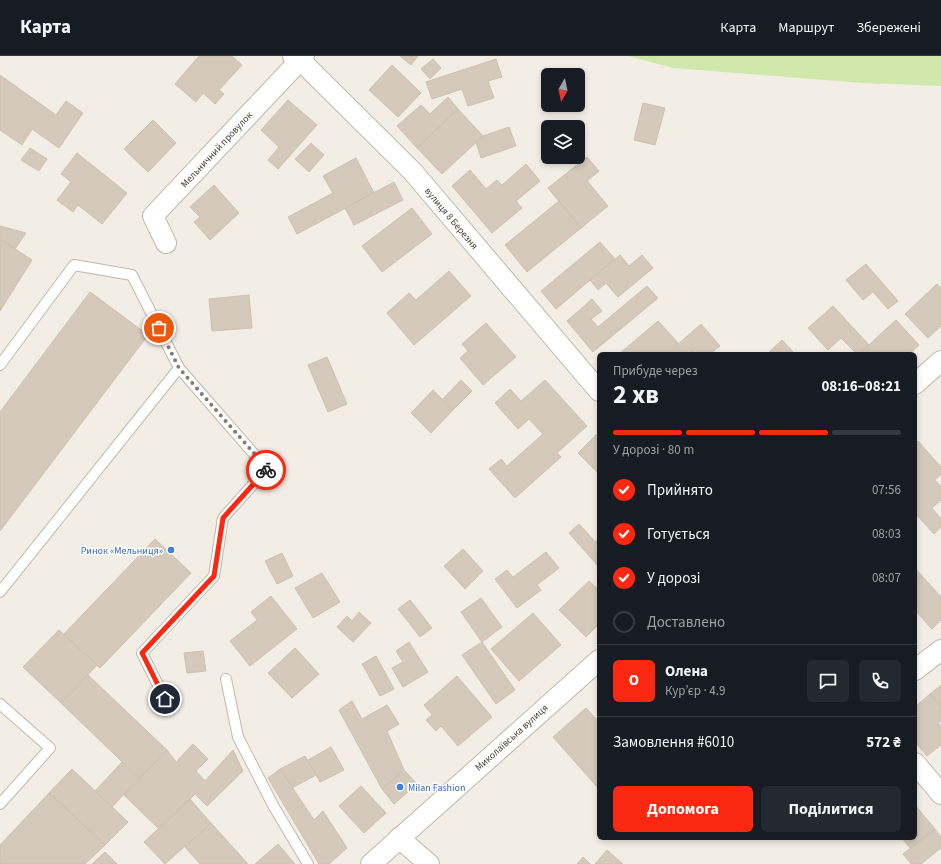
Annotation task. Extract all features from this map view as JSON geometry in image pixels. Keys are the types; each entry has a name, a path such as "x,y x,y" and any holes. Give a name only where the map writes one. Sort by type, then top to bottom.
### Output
{"street":[{"name":"Мельничний провулок","path":"166,243 153,216 299,57"},
{"name":"вулиця 8 Березня","path":"299,57 413,172 597,389"},
{"path":"917,382 941,361"},
{"path":"917,668 941,650"},
{"name":"Миколаївська вулиця","path":"371,864 597,662"},
{"path":"917,765 941,794"},
{"path":"399,838 429,864"}],"lane":[{"path":"0,365 74,265 132,275 179,368 267,468 223,518 214,576 142,653 165,699"},
{"path":"0,592 179,368"},
{"path":"226,679 238,737 274,807 308,864"},
{"path":"0,704 50,748 0,804"}],"green space":[{"path":"628,56 941,56 941,86 862,83 673,68"}],"building":[{"path":"199,56 232,56 242,65 219,90 224,94 215,104 203,93 196,102 175,84"},
{"path":"400,56 418,56 411,65"},
{"path":"433,59 441,68 430,79 421,69"},
{"path":"496,59 502,77 488,81 494,98 468,106 462,89 432,99 426,82"},
{"path":"392,65 421,93 398,117 369,90"},
{"path":"0,75 56,115 66,101 83,113 59,148 32,129 22,145 0,130"},
{"path":"448,97 458,109 417,148 397,126 421,105 430,114"},
{"path":"288,100 317,125 278,169 268,160 279,147 261,130"},
{"path":"643,103 665,108 655,145 634,140"},
{"path":"458,109 483,136 442,174 417,148"},
{"path":"153,120 176,143 148,172 124,149"},
{"path":"509,127 516,146 481,158 476,142 483,136"},
{"path":"311,143 324,155 309,172 295,159"},
{"path":"30,148 47,159 39,171 21,160"},
{"path":"77,153 127,193 102,224 78,205 73,212 57,200 71,182 61,174"},
{"path":"587,157 599,171 587,181 608,206 581,228 548,188 578,164 585,164 585,159"},
{"path":"356,158 374,193 297,234 288,217 333,193 323,176"},
{"path":"526,164 540,181 516,201 522,208 492,233 452,186 470,170 486,189 497,180 502,185"},
{"path":"394,182 403,200 354,225 345,208"},
{"path":"214,185 239,213 210,240 194,222 200,217 190,207"},
{"path":"559,201 581,228 527,272 505,245"},
{"path":"412,208 432,234 382,272 362,246"},
{"path":"0,226 26,233 15,249 0,239"},
{"path":"0,239 32,260 0,311"},
{"path":"600,242 615,259 556,309 541,291"},
{"path":"620,255 629,266 642,255 653,268 618,297 606,283 598,290 590,280"},
{"path":"866,264 898,301 888,309 873,292 863,300 846,280"},
{"path":"449,271 471,296 414,345 387,313 409,293 416,300"},
{"path":"937,284 941,288 941,326 928,338 905,314"},
{"path":"647,286 658,298 593,352 567,321 592,299 602,311 591,319 598,327"},
{"path":"90,292 148,335 0,531 0,412"},
{"path":"249,295 252,328 212,331 209,299"},
{"path":"833,306 869,345 861,352 855,352 841,338 828,350 808,328"},
{"path":"896,320 919,345 911,352 861,352"},
{"path":"658,321 678,343 668,352 621,352"},
{"path":"486,323 516,357 483,385 460,358 468,351 462,344"},
{"path":"701,324 720,346 712,352 669,352"},
{"path":"782,340 793,352 769,352"},
{"path":"327,357 347,404 328,412 308,365"},
{"path":"461,380 472,391 453,410 442,400"},
{"path":"545,380 587,426 557,453 561,457 515,498 489,469 501,459 507,466 543,434 529,419 518,429 495,403 510,389 521,401"},
{"path":"433,390 453,410 431,433 411,413"},
{"path":"597,434 597,472 578,453"},
{"path":"918,441 941,467 941,474 935,480 941,487 941,500 932,508 941,519 941,527 934,534 917,515"},
{"path":"579,524 597,544 597,565 569,533"},
{"path":"155,539 191,573 100,668 64,634"},
{"path":"463,549 483,571 465,589 444,566"},
{"path":"546,552 559,568 537,585 541,590 517,608 495,579 507,570 513,577"},
{"path":"282,553 293,576 277,584 265,561"},
{"path":"917,570 923,577 917,583"},
{"path":"322,573 340,602 313,618 295,588"},
{"path":"923,577 941,597 941,620 932,629 917,612 917,583"},
{"path":"589,581 597,588 597,626 586,637 559,610"},
{"path":"271,596 297,629 250,666 230,641 257,620 251,612"},
{"path":"481,598 502,627 482,642 461,612"},
{"path":"410,600 432,628 420,637 398,609"},
{"path":"359,612 371,623 353,642 337,627 347,616 352,621"},
{"path":"533,613 561,645 519,681 491,649"},
{"path":"59,630 97,665 61,703 23,667"},
{"path":"409,642 428,672 403,687 392,668 403,662 396,651"},
{"path":"482,642 515,690 496,704 462,655"},
{"path":"295,648 319,674 292,698 268,673"},
{"path":"203,651 206,671 187,673 184,653"},
{"path":"376,656 394,689 380,696 362,664"},
{"path":"88,675 167,750 139,778 61,703"},
{"path":"457,676 492,717 458,746 441,726 436,731 426,720 432,715 424,705"},
{"path":"941,685 941,706 930,694"},
{"path":"930,694 941,706 941,721 938,723 941,726 941,745 927,756 917,744 917,705"},
{"path":"352,701 362,719 387,705 399,724 387,731 404,770 382,789 339,710"},
{"path":"586,708 597,720 597,787 553,737"},
{"path":"193,744 208,759 196,771 205,781 233,750 243,771 207,806 195,794 159,829 124,795 167,750 176,762"},
{"path":"331,747 344,770 320,782 308,760"},
{"path":"305,756 316,775 292,788 280,769"},
{"path":"122,762 139,778 112,807 95,791"},
{"path":"72,769 128,822 105,845 49,793"},
{"path":"280,769 314,820 323,811 347,848 329,864 319,864 268,778"},
{"path":"404,770 417,784 394,804 382,789"},
{"path":"361,786 386,813 364,833 339,806"},
{"path":"49,793 105,845 85,864 0,864 0,845"},
{"path":"190,799 211,823 165,864 144,842"},
{"path":"917,807 935,829 910,848 904,840 917,840"},
{"path":"211,823 248,864 200,864 185,847"},
{"path":"935,829 941,837 941,848 921,864 911,864 903,854"},
{"path":"278,844 295,864 255,864"},
{"path":"607,850 623,864 595,864"},
{"path":"105,852 117,864 92,864"},
{"path":"583,857 590,864 577,864"}],"way so far":[{"path":"159,328 179,368 267,468 266,470"}],"place":[{"name":"Ринок «Мельниця»","path":"171,550"},
{"name":"Milan Fashion","path":"400,787"}],"route":[{"path":"165,699 142,653 214,576 223,518 266,470"}]}
